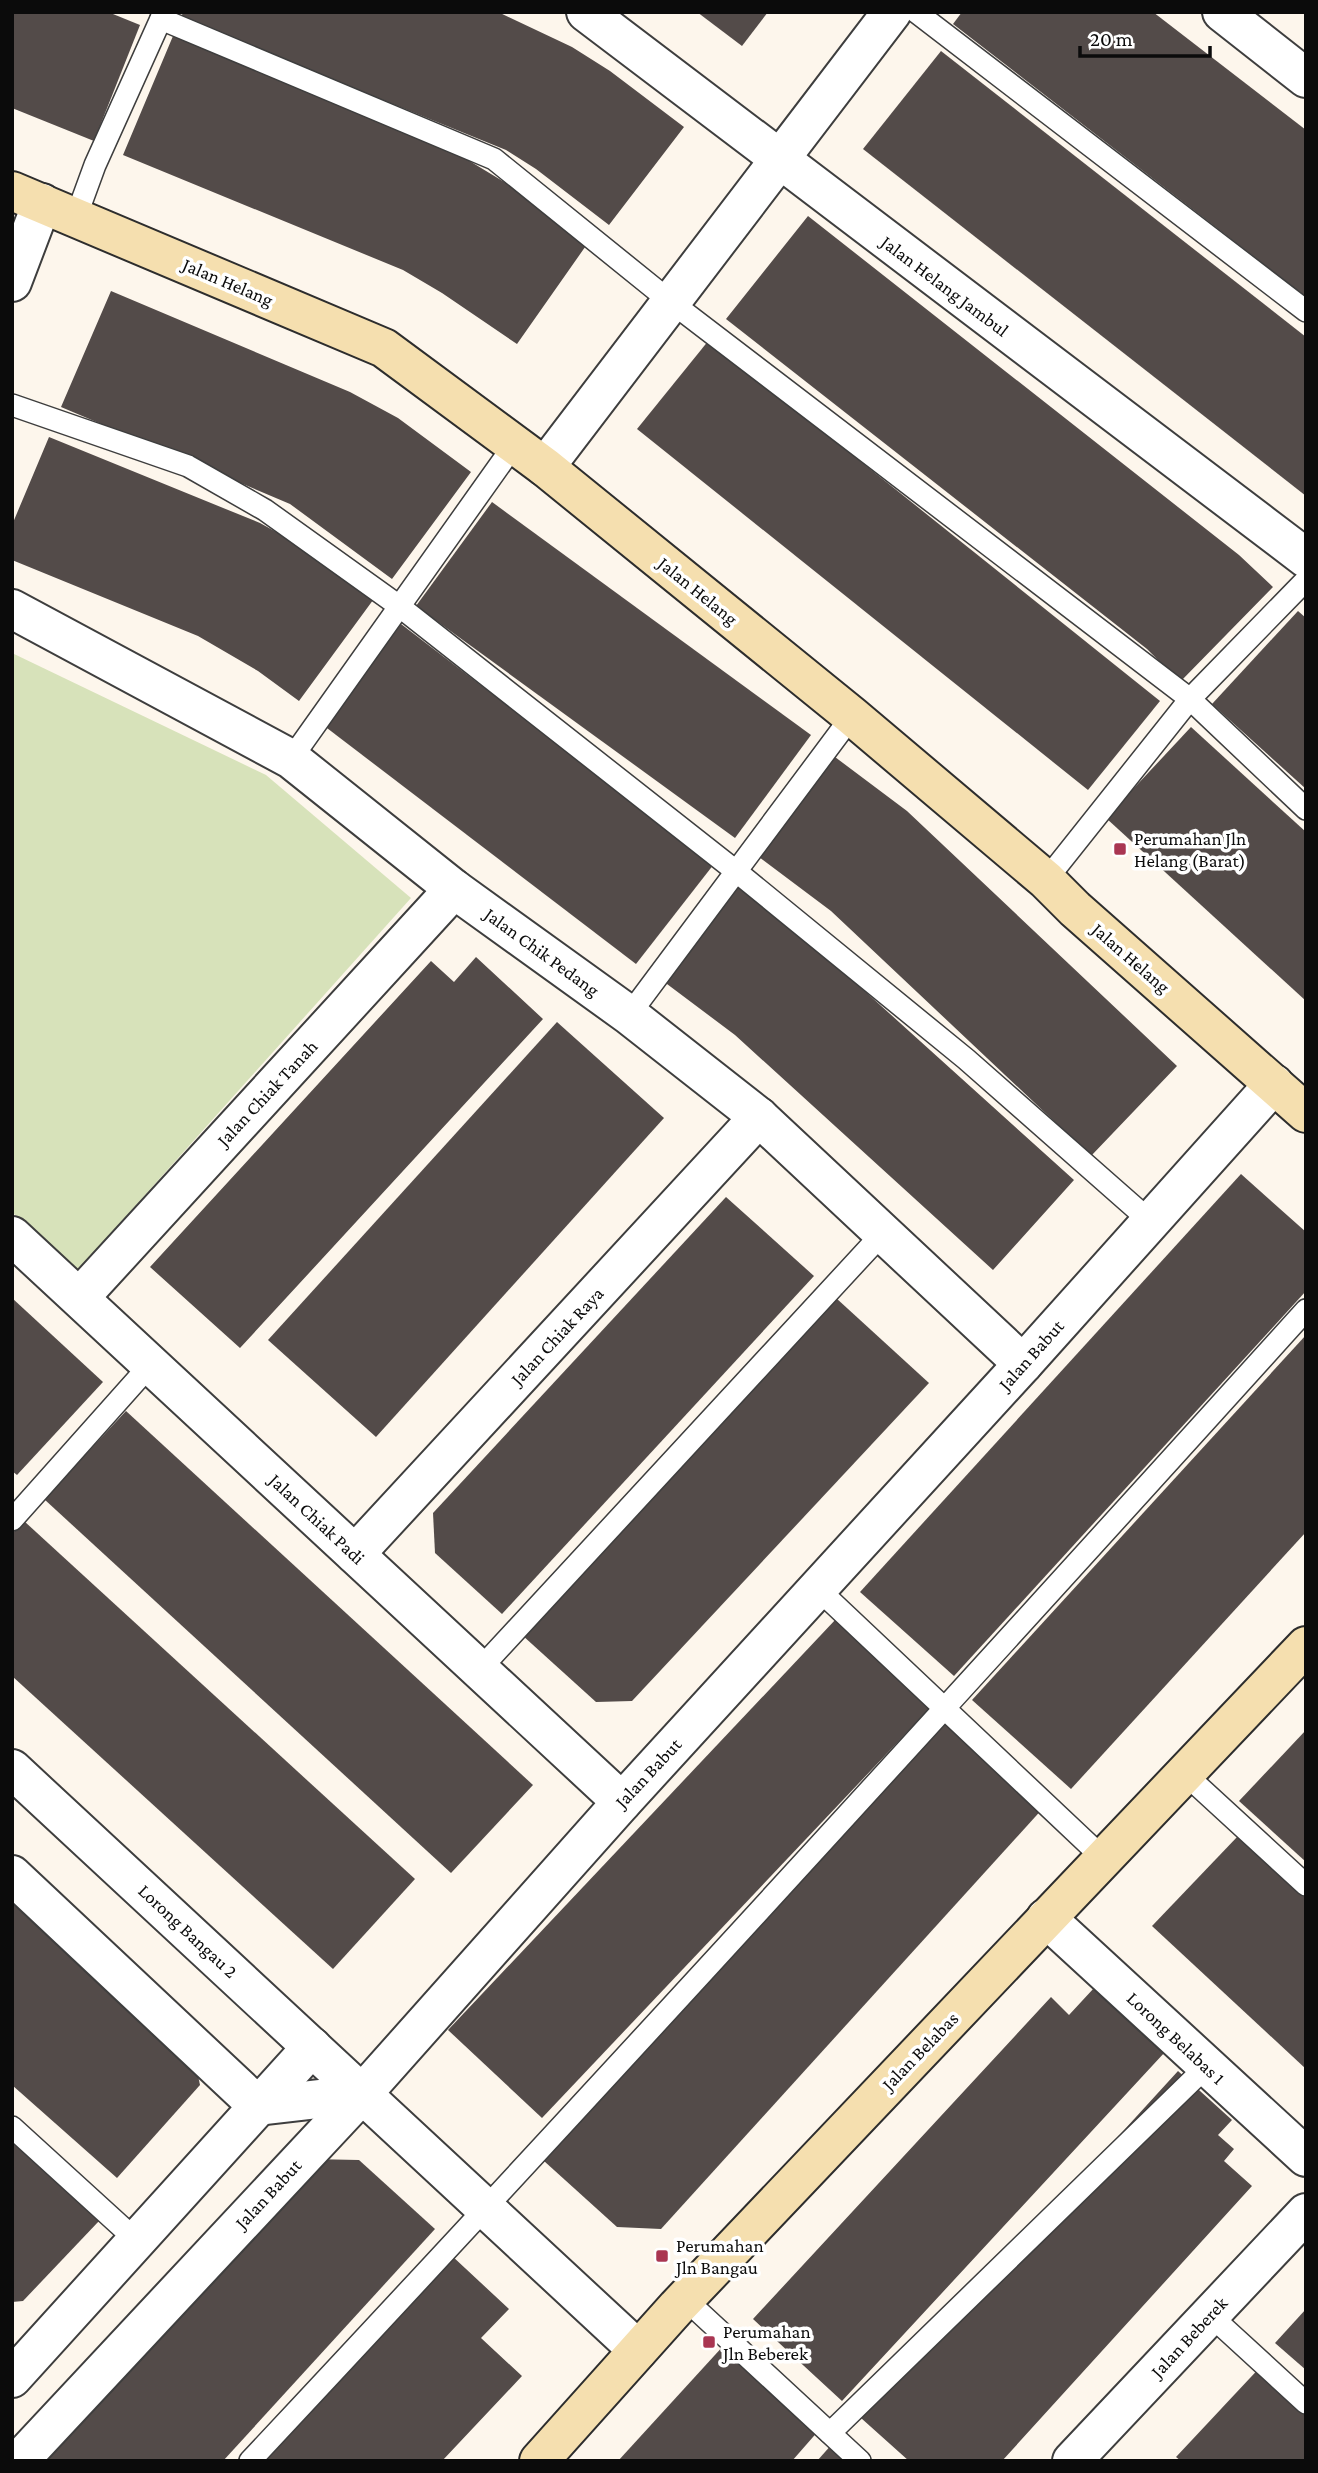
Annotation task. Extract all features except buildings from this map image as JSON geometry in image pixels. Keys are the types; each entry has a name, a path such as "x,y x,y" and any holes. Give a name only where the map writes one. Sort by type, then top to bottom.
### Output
{"street":[{"name":"Jalan Helang Jambul","path":"586,12 1306,558"},
{"path":"545,467 892,12"},
{"path":"1222,12 1306,78"},
{"path":"12,282 44,204"},
{"name":"Jalan Helang","path":"44,204 384,348 545,467 852,716 1046,880 1075,909 1306,1113"},
{"name":"Jalan Chik Pedang","path":"12,609 291,759 454,889 629,1015 760,1117 1023,1364"},
{"name":"Jalan Chiak Tanah","path":"80,1297 454,889"},
{"name":"Jalan Babut","path":"19,2461 362,2094 622,1801 1023,1364 1274,1084"},
{"name":"Jalan Chiak Raya","path":"355,1554 760,1117"},
{"name":"Jalan Chiak Padi","path":"12,1236 622,1801"},
{"name":"Jalan Belabas","path":"539,2461 685,2299 1184,1773 1304,1652"},
{"name":"Lorong Bangau 2","path":"12,1769 638,2350"},
{"path":"12,1875 258,2106 362,2094"},
{"name":"Lorong Belabas 1","path":"1046,1918 1306,2157"},
{"path":"14,2374 312,2047"},
{"name":"Jalan Beberek","path":"1087,2456 1210,2315 1306,2213"}],"lane":[{"path":"916,12 1306,311"},
{"path":"44,204 95,165 162,15 494,159 671,302 1190,699 1306,809"},
{"path":"12,405 188,466 265,510 400,606 737,872 965,1059 1150,1222"},
{"path":"291,759 514,445"},
{"path":"1046,880 1190,699 1306,580"},
{"path":"629,1015 852,716"},
{"path":"480,1669 883,1233"},
{"path":"250,2461 486,2209 945,1709 1306,1310"},
{"path":"12,1520 151,1364"},
{"path":"818,1589 1104,1858"},
{"path":"1184,1773 1306,1885"},
{"path":"830,2433 1207,2066"},
{"path":"12,2127 136,2240"},
{"path":"685,2299 860,2461"},
{"path":"1210,2315 1306,2403"}],"green space":[{"path":"12,653 266,775 411,898 77,1271 12,1212"}],"place":[{"name":"Perumahan Jln Helang (Barat)","path":"1120,849"},
{"name":"Perumahan Jln Bangau","path":"662,2256"},
{"name":"Perumahan Jln Beberek","path":"709,2342"}]}
